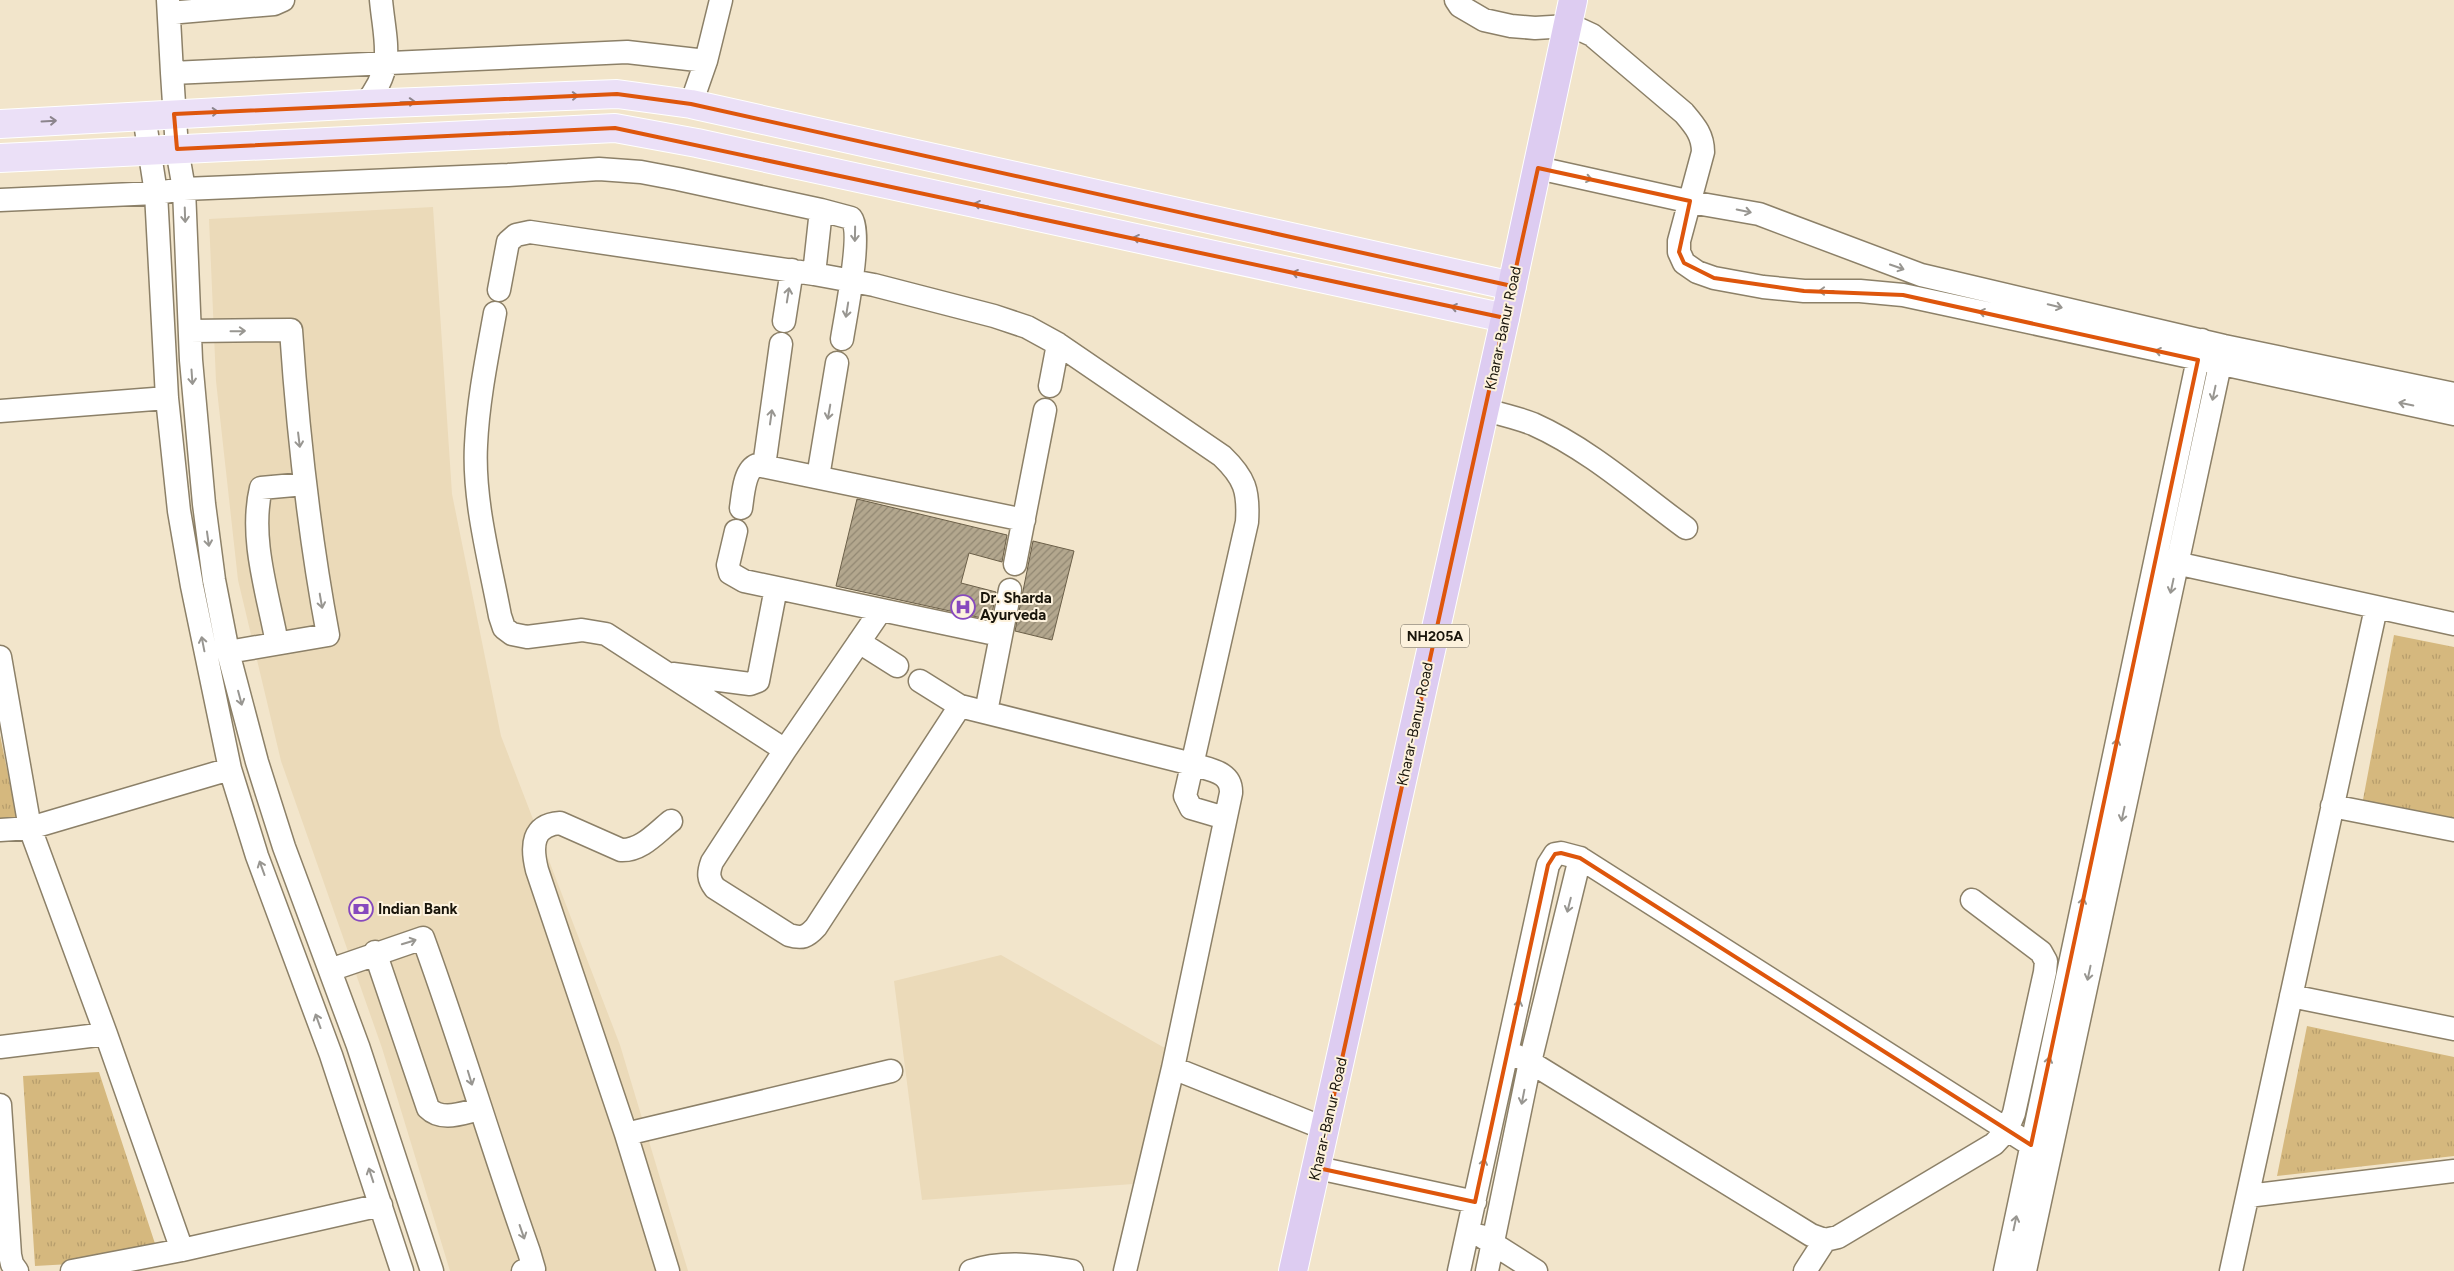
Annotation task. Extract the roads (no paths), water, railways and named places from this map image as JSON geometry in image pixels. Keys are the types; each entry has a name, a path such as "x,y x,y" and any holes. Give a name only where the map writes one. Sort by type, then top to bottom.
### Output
{"highway":[{"name":"Kharar-Banur Road","path":"1293,1271 1318,1168 1485,410 1570,13"}],"main road":[{"path":"0,124 365,104 618,94 691,104 1512,286"},
{"path":"0,158 615,128 707,145 1505,318"}],"street":[{"path":"283,0 274,4 168,6 174,114 184,189 190,332 204,504 214,580 228,652 258,762 284,847 358,1046 432,1271"},
{"path":"365,104 377,90 387,62 382,0"},
{"path":"691,104 706,61 721,0"},
{"path":"1456,0 1460,6 1484,20 1511,26 1535,28 1570,13 1592,35 1684,114 1696,127 1703,141 1703,152 1679,241 1684,263 1697,272 1714,278 1780,288 1903,295 2200,350"},
{"path":"172,73 627,52 706,61"},
{"path":"144,116 156,193 166,398 176,483 192,586 230,769 257,856 331,1055 402,1271"},
{"path":"1538,168 1759,214 1921,275 2200,350 2454,414"},
{"path":"0,200 599,169 641,172 821,210 846,216 854,222 856,228 851,281 842,339"},
{"path":"814,274 821,210"},
{"path":"499,290 508,242 516,235 530,232 792,270 851,281 994,316 1027,327 1058,344 1222,456 1238,471 1245,485 1249,502 1248,522 1185,796 1187,802 1197,810 1225,818"},
{"path":"784,320 792,270"},
{"path":"495,313 480,402 476,447 478,489 500,616 504,628 512,634 527,637 582,630 595,631 620,642 785,750"},
{"path":"190,332 290,330 297,423 317,579 328,635 228,652"},
{"path":"764,466 781,344"},
{"path":"1050,386 1058,344"},
{"path":"2025,1271 2166,560 2200,350"},
{"path":"2222,355 2454,394"},
{"path":"2004,1271 2031,1145 2166,560 2222,355"},
{"path":"818,477 837,364"},
{"path":"0,411 166,398"},
{"path":"1015,564 1045,410"},
{"path":"1485,410 1532,424 1560,438 1594,460 1686,528"},
{"path":"741,508 752,466 764,466 1024,520"},
{"path":"277,644 259,553 257,503 261,488 305,484"},
{"path":"736,531 728,565 730,573 744,582 1000,635"},
{"path":"2166,560 2454,624"},
{"path":"667,673 750,684 758,681 776,588"},
{"path":"986,712 1010,590"},
{"path":"2231,1271 2376,608"},
{"path":"881,610 785,750 712,862 709,880 715,888 789,935 800,938 808,936 816,927 960,706"},
{"path":"860,642 897,666"},
{"path":"0,657 30,828 106,1034 182,1250"},
{"path":"920,681 960,706 1192,764 1228,777 1232,783 1173,1068 1125,1271"},
{"path":"0,830 30,828 230,769"},
{"path":"2332,806 2454,830"},
{"path":"668,1271 626,1134 533,855 534,846 541,828 550,824 560,822 621,850 631,851 671,821"},
{"path":"1459,1271 1550,860 1555,854 1561,853 1580,858 2031,1145"},
{"path":"1487,1271 1530,1062 1580,858"},
{"path":"1508,1052 1530,1062 1811,1235 1825,1240 1838,1237 1854,1230 1994,1144 2007,1130 2014,1113 2046,961 2041,952 1972,900"},
{"path":"330,970 375,952 423,938 534,1269 523,1271"},
{"path":"375,952 428,1108 435,1115 444,1116 480,1109"},
{"path":"2291,996 2454,1029"},
{"path":"0,1046 106,1034"},
{"path":"1173,1068 1326,1129"},
{"path":"626,1134 891,1071"},
{"path":"0,1106 10,1255 12,1264 17,1271"},
{"path":"1318,1168 1475,1202"},
{"path":"2248,1196 2454,1171"},
{"path":"72,1271 182,1250 381,1205"},
{"path":"1469,1230 1494,1243 1536,1271"},
{"path":"1806,1271 1825,1240"},
{"path":"971,1271 1021,1264 1072,1271"}],"place":[{"name":"Dr. Sharda Ayurveda","path":"963,607"},
{"name":"Indian Bank","path":"361,909"}]}
